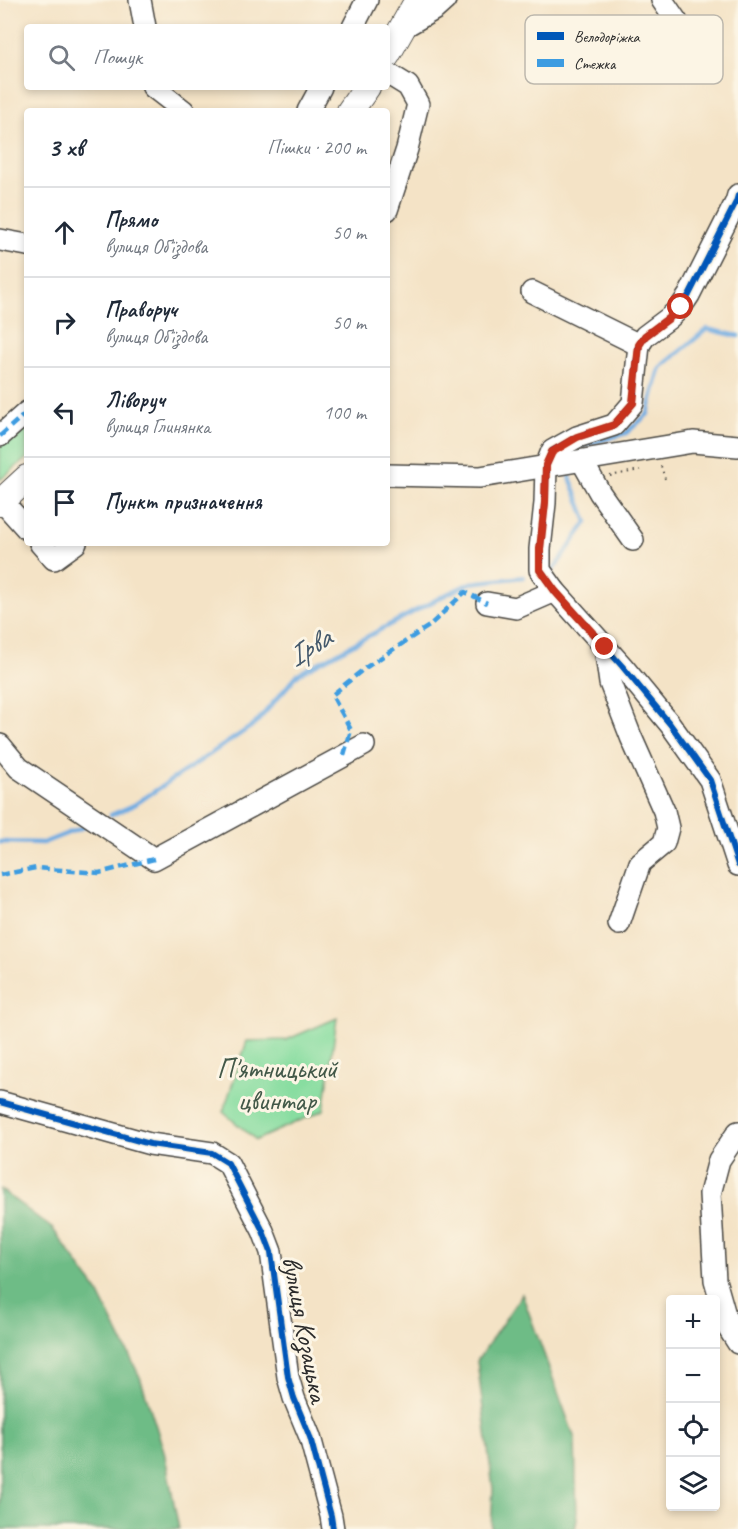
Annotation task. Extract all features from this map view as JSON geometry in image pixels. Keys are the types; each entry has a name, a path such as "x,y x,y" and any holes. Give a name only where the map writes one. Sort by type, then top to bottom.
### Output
{"main road":[{"path":"390,50 418,0"},
{"path":"352,108 365,90"},
{"path":"1,502 24,481"}],"street":[{"path":"140,0 144,24"},
{"path":"355,24 368,0"},
{"path":"402,28 446,0"},
{"path":"662,0 672,15"},
{"path":"390,75 408,86 418,104 407,149 390,201"},
{"path":"157,90 180,108"},
{"path":"310,108 319,90"},
{"path":"633,540 600,493 563,464 552,452 577,437 614,425 633,403 639,345 645,336 681,307 689,295 738,195"},
{"path":"0,240 24,244"},
{"path":"532,292 639,345"},
{"path":"0,436 24,415"},
{"path":"390,475 480,477 693,442 738,446"},
{"path":"563,464 545,503 540,570 555,591 670,724 710,780 738,865"},
{"path":"1,502 24,526"},
{"path":"43,546 54,559 71,546"},
{"path":"487,603 516,608 555,591"},
{"path":"605,647 610,684 664,811 668,828 664,843 640,863 619,924"},
{"path":"0,745 19,768 154,859 364,745"},
{"name":"вулиця Козацька","path":"0,1102 150,1144 212,1153 228,1163 263,1231 271,1252 288,1377 310,1437 333,1529"},
{"path":"738,1132 719,1160 710,1194 715,1280 729,1329 738,1343"}],"path":[{"path":"661,466 666,482"}],"green space":[{"path":"24,422 24,460 0,480 0,444"},
{"name":"П'ятницький цвинтар","path":"337,1018 324,1110 256,1140 223,1112 247,1041 286,1040"},
{"path":"0,1189 53,1229 98,1292 140,1377 164,1451 179,1529 0,1529"},
{"path":"522,1294 575,1439 577,1520 575,1529 491,1529 493,1489 477,1361"}],"waterway":[{"name":"Ірва","path":"577,448 626,433 648,414 660,368 707,329 738,336"},
{"name":"Ірва","path":"551,573 587,522 566,467"},
{"name":"Ірва","path":"111,815 134,805 255,724 298,674 470,583 523,577"},
{"name":"Ірва","path":"0,842 43,843 86,826"}],"marked path":[{"path":"0,436 24,415"},
{"path":"344,755 351,730 332,695 365,668 429,626 465,592 487,603"},
{"path":"0,875 36,868 99,873 154,859"}],"cycle path":[{"path":"738,195 689,295 681,307 645,336 639,345 633,403 614,425 577,437 552,451 546,466 540,549 540,570 555,591 670,724 710,780 738,865"},
{"path":"0,1102 150,1144 212,1153 228,1163 263,1231 271,1252 288,1377 310,1437 333,1529"}],"route":[{"path":"605,647 555,591 540,570 546,465 552,452 577,437 614,425 633,403 639,345 645,336 681,307"}]}
